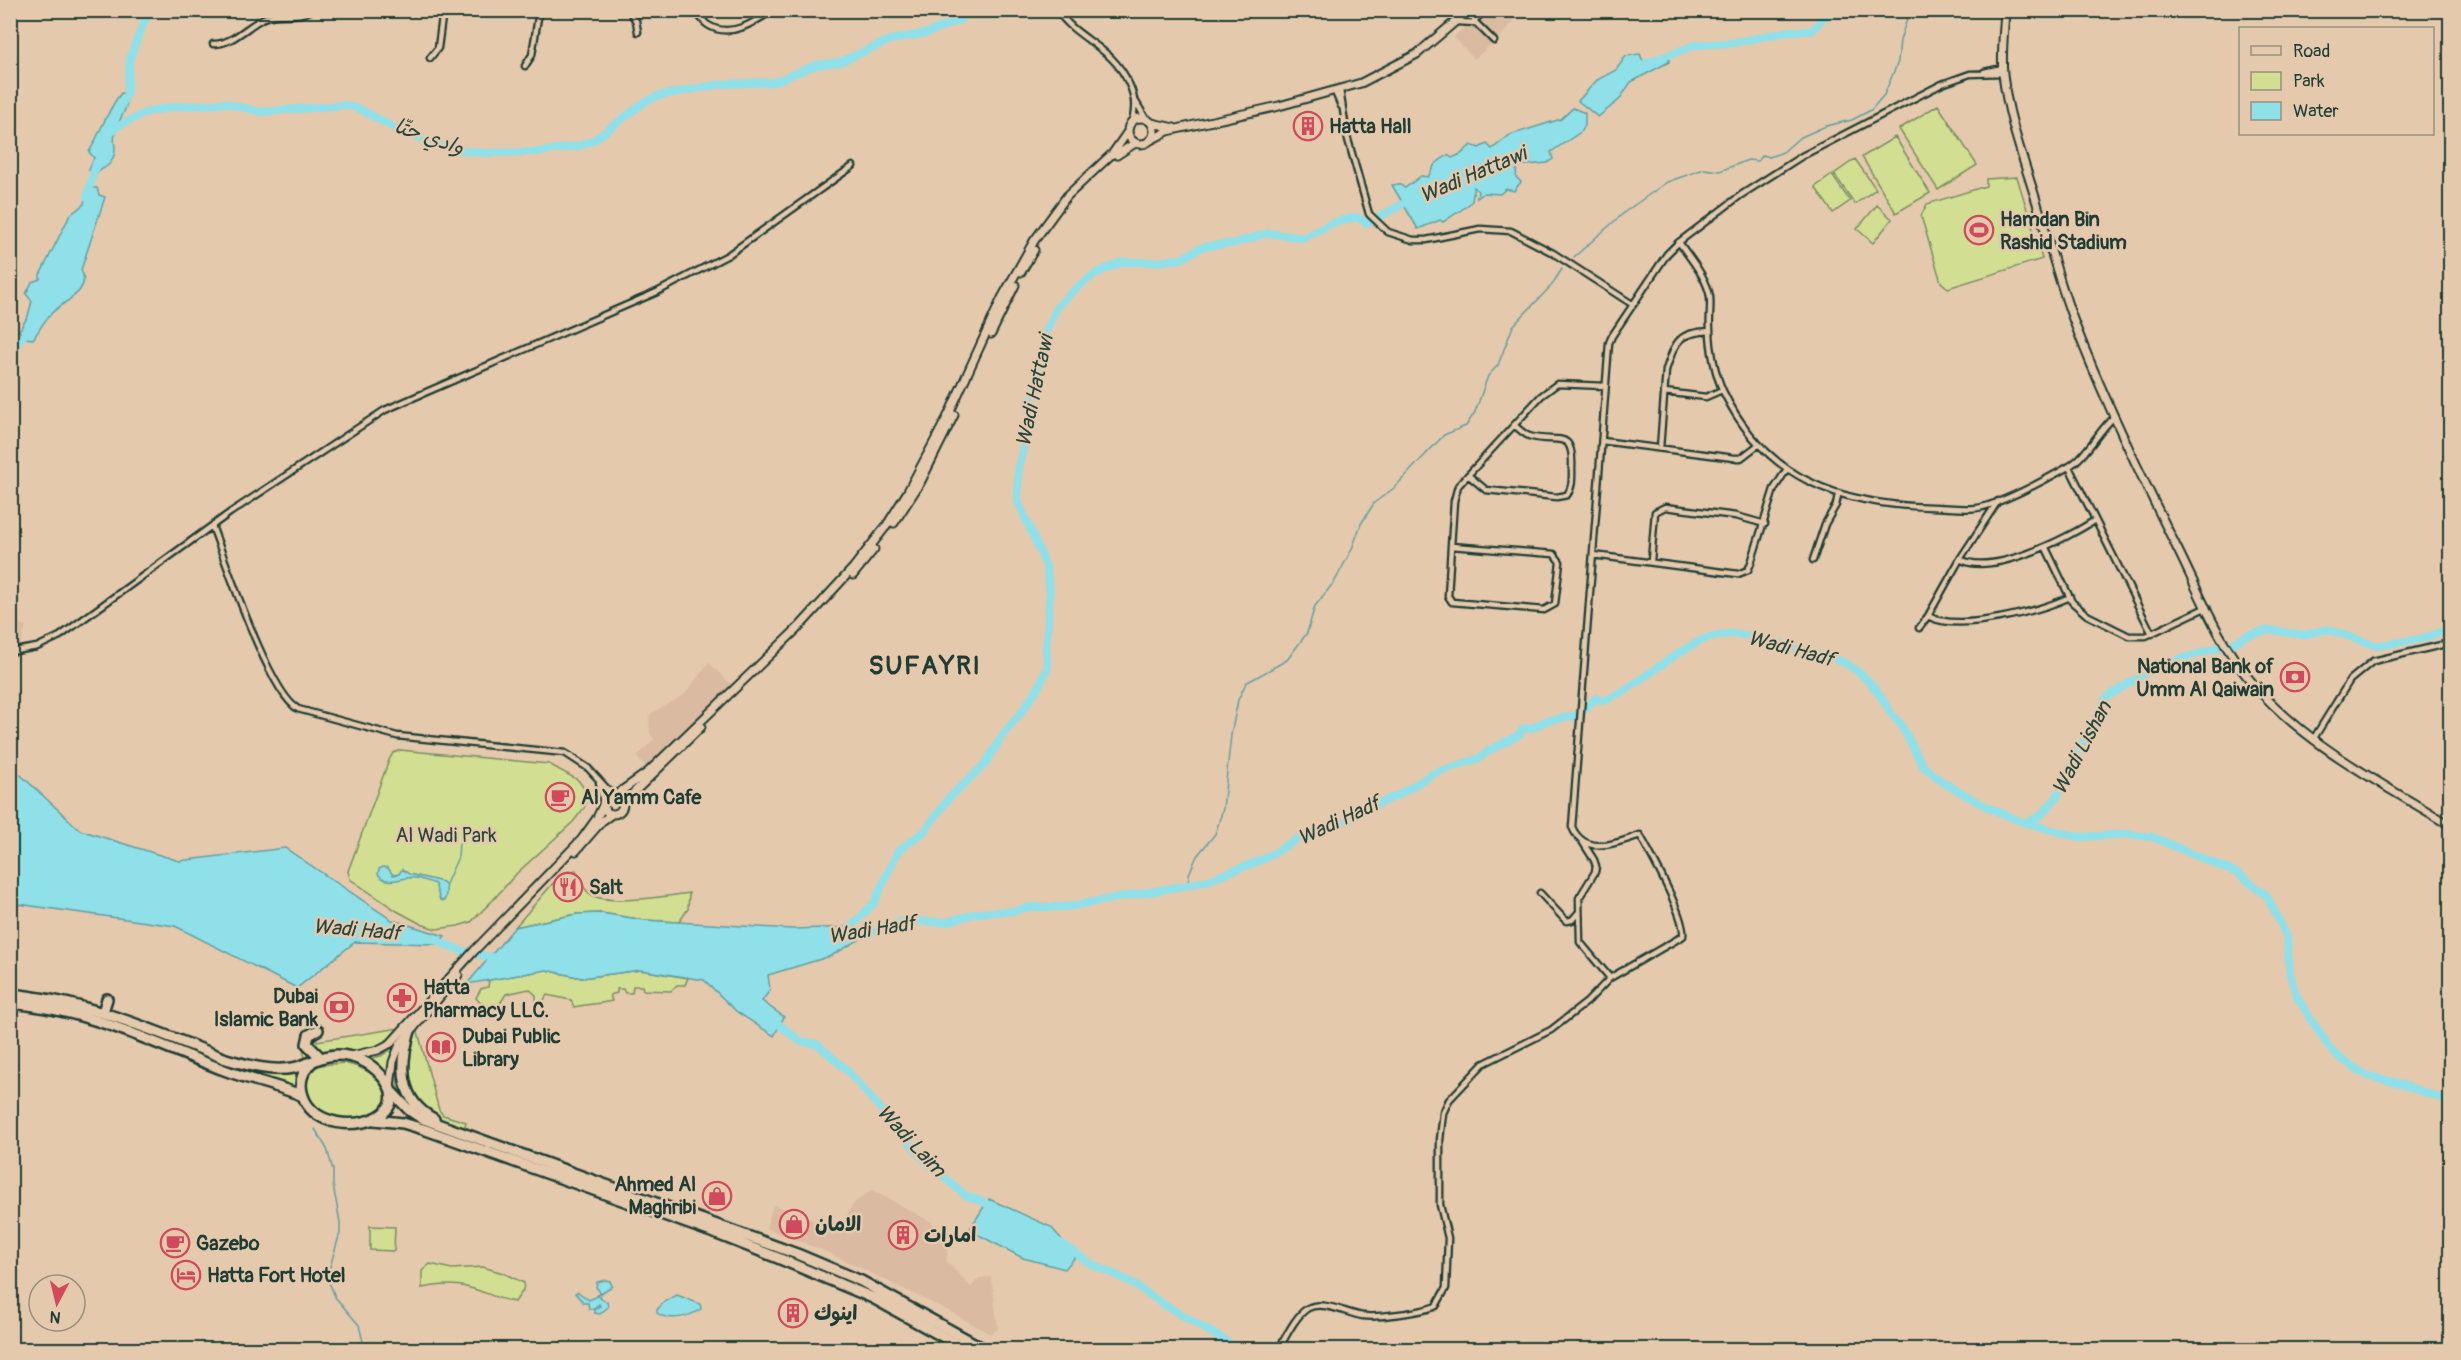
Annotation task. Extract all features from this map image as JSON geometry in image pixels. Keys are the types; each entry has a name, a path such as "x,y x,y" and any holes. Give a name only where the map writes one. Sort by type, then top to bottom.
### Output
{"highway":[{"path":"10,994 57,1000 103,1012 303,1096"},
{"path":"103,1012 107,999"},
{"path":"10,1003 55,1009 93,1018 206,1057 269,1068 292,1068 334,1055 348,1056 368,1063 377,1070 415,1115 780,1247 861,1281 986,1350"},
{"path":"318,1030 309,1035 307,1044 320,1058"},
{"path":"411,1031 403,1058 406,1086 422,1110 449,1127"},
{"path":"310,1063 302,1075 303,1096 312,1110 333,1121 353,1124 374,1120 403,1123 717,1234 873,1298 967,1350"},
{"path":"374,1120 390,1105 391,1089"},
{"path":"926,1326 937,1328 954,1338 957,1337 957,1333"}],"main road":[{"path":"476,952 589,839 602,821 621,810 629,795 652,776 803,629 860,567 920,483 1005,303 1037,244 1078,190 1121,151 1135,143 1144,144 1162,133 1179,128 1338,91 1361,83 1408,60 1469,10"},
{"path":"2005,10 2003,70 2021,152 2075,324 2150,495 2229,650 2249,679 2269,701 2314,738 2451,825"},
{"path":"348,1056 372,1052 391,1043 582,838 597,818 607,796 614,794 648,772 800,626 854,567 907,493 951,410 1002,298 1029,249 1058,206 1113,153 1136,118 1179,128"},
{"path":"1149,121 1154,131 1151,140"},
{"path":"1127,133 1135,143"},
{"path":"614,794 624,802"},
{"path":"603,804 605,810 612,814"},
{"path":"391,1089 397,1049 460,970"}],"street":[{"path":"213,44 224,43 264,18 279,14 307,13 312,10"},
{"path":"430,58 438,48 443,10"},
{"path":"525,66 532,55 540,11 532,10"},
{"path":"629,10 636,21 638,32"},
{"path":"695,10 709,25 722,30 736,30 772,10"},
{"path":"1057,10 1067,23 1107,52 1116,62 1126,77 1135,100 1149,121"},
{"path":"1473,22 1485,10"},
{"path":"1456,22 1473,22 1494,41"},
{"path":"1610,978 1582,945 1580,896 1595,872 1596,866 1590,851 1572,827 1609,343 1655,269 1679,242 1741,195 1802,156 1942,84 1961,76 2003,70"},
{"path":"1338,91 1347,136 1369,214 1388,232 1413,240 1426,240 1473,230 1495,228 1511,231 1553,253 1632,304"},
{"path":"1132,121 1135,100"},
{"path":"10,652 37,647 60,636 212,526 385,410 657,292 728,255 853,166"},
{"path":"1679,242 1708,289 1710,331 1722,390 1758,445 1787,469 1839,495 1884,504 1981,508 2069,467 2114,417"},
{"path":"1660,448 1666,370 1683,336 1690,332 1710,331"},
{"path":"1451,546 1554,554 1560,562 1555,604 1544,610 1452,602 1448,596 1451,546 1456,490 1541,396 1557,384 1605,387"},
{"path":"1664,392 1706,397 1722,390"},
{"path":"1468,475 1486,490 1557,497 1567,495 1571,487 1573,452 1571,446 1565,440 1529,436 1514,425"},
{"path":"1602,441 1734,458 1741,458 1758,445"},
{"path":"2069,467 2152,634"},
{"path":"1593,555 1744,573 1752,563 1774,489 1787,469"},
{"path":"1813,560 1825,524 1839,495"},
{"path":"1919,628 1960,559 1999,500"},
{"path":"1651,561 1655,512 1659,508 1736,516 1765,524"},
{"path":"1974,508 1980,511 1984,521"},
{"path":"1960,559 1976,564 2013,558 2046,548 2095,520"},
{"path":"212,526 255,638 290,705 397,736 565,753 577,759 614,794"},
{"path":"2046,548 2070,597 2083,613 2129,636 2139,638 2152,634 2207,607"},
{"path":"1928,616 1947,622 1985,620 2040,608 2070,597"},
{"path":"2314,738 2350,680 2373,661 2448,643 2451,650"},
{"path":"598,779 603,804"},
{"path":"1278,1350 1301,1314 1312,1306 1323,1306 1373,1317 1420,1311 1436,1305 1446,1288 1448,1238 1440,1204 1439,1167 1440,1140 1446,1106 1483,1064 1551,1030 1566,1020 1610,978 1682,938 1684,926 1662,874 1640,835 1611,846 1602,846 1581,839"},
{"path":"1540,893 1566,921 1572,920 1580,912"}],"shaded area":[{"path":"1483,11 1521,11 1500,37 1474,59 1454,37"},
{"path":"11,621 26,626 20,646 11,646"},
{"path":"709,663 732,685 647,768 637,757 654,739 650,734 649,715 685,694"},
{"path":"872,1190 931,1222 946,1241 948,1253 946,1261 971,1287 979,1278 991,1277 998,1329 990,1334 953,1313 834,1255 766,1228 773,1205 838,1229 854,1203"}],"green space":[{"path":"1938,105 1977,165 1938,190 1899,129"},
{"path":"1895,137 1930,193 1896,213 1862,157"},
{"path":"1855,159 1876,189 1855,204 1834,174"},
{"path":"1832,175 1850,201 1833,213 1815,187"},
{"name":"Hamdan Bin Rashid Stadium","path":"2017,177 2042,259 1948,288 1941,282 1921,216 1927,204 1986,186 1986,179"},
{"path":"1877,205 1892,219 1873,243 1857,229"},
{"name":"Al Wadi Park","path":"400,750 549,764 578,780 586,791 587,800 573,822 517,873 471,922 436,929 397,911 350,879 348,871 389,760 393,753"},
{"path":"576,870 585,889 602,899 626,900 689,893 688,909 679,922 644,920 601,913 577,914 515,927 562,873"},
{"path":"546,970 582,978 640,970 688,978 685,985 677,985 671,991 643,990 642,986 633,986 632,993 625,993 623,989 617,989 617,993 610,995 612,1001 574,1007 571,1000 547,995 542,1003 536,1001 536,995 529,989 506,994 494,1013 485,1008 476,998 481,989 488,987 489,980"},
{"path":"400,1028 393,1037 379,1047 328,1052 305,1059 302,1043 306,1044 316,1038 317,1041"},
{"path":"415,1030 418,1032 439,1110 443,1115 466,1122 464,1129 424,1117 404,1098 399,1087 397,1065 407,1041"},
{"path":"396,1046 389,1078 363,1060 381,1056"},
{"path":"213,1060 267,1074 299,1073 296,1091"},
{"path":"344,1063 377,1077 385,1090 387,1099 385,1109 360,1122 333,1118 310,1102 304,1086 311,1070 321,1065"},
{"path":"370,1226 395,1227 394,1251 370,1250"},
{"path":"430,1264 452,1269 483,1267 524,1283 523,1290 515,1302 458,1285 422,1288 422,1271"}],"water":[{"path":"1640,54 1643,61 1651,64 1658,58 1669,55 1669,62 1631,82 1619,100 1598,117 1578,101 1597,80 1616,70 1626,56"},
{"path":"121,93 127,94 127,101 114,138 115,153 110,164 97,173 89,170 94,158 89,152 111,107"},
{"path":"1573,108 1585,113 1585,125 1582,131 1551,152 1553,159 1547,163 1517,166 1516,177 1521,182 1514,191 1506,189 1500,194 1484,193 1477,198 1478,191 1474,187 1472,201 1443,222 1440,220 1418,229 1392,185 1399,184 1405,188 1421,176 1428,177 1435,164 1448,155 1452,158 1471,145 1479,148 1487,144 1492,149 1510,135 1561,119"},
{"path":"87,188 97,188 99,195 105,197 81,270 84,278 83,284 74,296 55,310 33,339 25,338 19,331 28,316 32,301 26,294 32,282 40,279 70,215 84,204"},
{"path":"11,766 80,830 179,861 285,848 392,920 445,936 438,944 355,942 297,988 175,926 11,903"},
{"path":"388,868 393,875 399,874 402,869 409,874 443,882 446,891 444,901 440,900 435,884 416,878 386,880 378,874 379,869"},
{"path":"601,913 644,920 792,929 856,927 859,940 831,956 768,975 770,990 762,1001 784,1017 774,1036 737,1012 704,980 640,970 582,978 546,970 467,984 515,927 577,914"},
{"path":"989,1199 1051,1227 1076,1256 1065,1269 1023,1258 969,1230"},
{"path":"610,1281 612,1286 601,1293 600,1298 607,1302 608,1307 600,1314 595,1313 594,1310 600,1306 599,1304 589,1309 588,1303 584,1303 575,1293 578,1292 589,1300 596,1297 600,1292 596,1287 597,1282"},
{"path":"677,1295 700,1304 701,1309 673,1318 657,1313 664,1302"}],"waterway":[{"path":"122,104 127,94 130,57 149,10"},
{"name":"وادي حتّا","path":"110,133 118,126 147,112 172,107 226,103 261,112 345,105 360,109 398,130 450,149 485,153 538,152 579,146 594,140 645,102 657,96 722,84 774,82 816,65 840,62 890,40 927,33 962,19 973,10"},
{"name":"Wadi Hattawi","path":"1639,66 1695,45 1732,43 1790,31 1812,31 1824,17 1834,10"},
{"path":"1574,257 1626,211 1667,182 1704,169 1720,171 1748,160 1758,161 1763,155 1769,157 1783,152 1799,138 1826,126 1852,120 1871,110 1884,95 1898,62 1900,40 1910,10"},
{"name":"وادي حتّا","path":"87,197 96,163"},
{"name":"Wadi Hattawi","path":"844,934 874,903 898,851 925,831 949,798 985,764 1004,733 1038,688 1048,667 1046,649 1050,592 1046,566 1018,501 1018,473 1045,334 1057,307 1095,274 1122,262 1181,259 1202,247 1235,243 1268,233 1304,238 1332,223 1356,217 1367,223 1412,199"},
{"path":"1188,885 1189,874 1197,856 1215,834 1223,809 1231,735 1238,700 1246,683 1287,660 1307,633 1315,606 1335,581 1352,549 1361,524 1374,503 1394,488 1444,435 1466,426 1475,412 1488,376 1498,365 1513,326 1551,286 1562,269"},
{"name":"وادي حتّا","path":"10,352 30,328"},
{"name":"Wadi Lishan","path":"2025,823 2040,816 2057,797 2106,698 2145,673 2180,659 2234,643 2248,635 2270,630 2304,635 2327,629 2377,646 2424,638 2450,629"},
{"name":"Wadi Hadf","path":"846,934 872,932 903,921 946,922 977,913 1015,911 1029,907 1066,907 1209,880 1264,859 1297,839 1352,819 1357,814 1400,794 1434,773 1480,758 1520,734 1523,729 1535,727 1545,721 1579,715 1596,698 1603,701 1617,694 1677,654 1706,638 1731,634 1743,635 1836,659 1854,669 1877,691 1892,715 1900,723 1923,766 1943,782 1985,806 2020,821 2081,837 2126,834 2153,837 2239,874 2267,896 2287,937 2290,975 2297,997 2329,1047 2340,1058 2368,1076 2394,1082 2450,1101"},
{"path":"446,884 458,857 459,843"},
{"name":"Wadi Hadf","path":"430,938 462,951 501,959"},
{"name":"Wadi Laim","path":"772,1019 800,1041 817,1044 847,1070 925,1161 965,1195 984,1202 996,1210"},
{"path":"315,1129 327,1149 333,1170 333,1185 340,1222 340,1233 327,1277 335,1297 359,1325 365,1350"},
{"name":"Wadi Laim","path":"1061,1243 1091,1264 1129,1281 1241,1350"}],"place":[{"name":"Hatta Hall","path":"1308,126"},
{"name":"Hamdan Bin Rashid Stadium","path":"1979,230"},
{"name":"National Bank of Umm Al Qaiwain","path":"2295,677"},
{"name":"Al Yamm Cafe","path":"560,797"},
{"name":"Salt","path":"568,887"},
{"name":"Hatta Pharmacy LLC.","path":"402,998"},
{"name":"Dubai Islamic Bank","path":"339,1007"},
{"name":"Dubai Public Library","path":"441,1047"},
{"name":"Ahmed Al Maghribi","path":"717,1196"},
{"name":"الامان","path":"794,1224"},
{"name":"امارات","path":"903,1235"},
{"name":"Gazebo","path":"175,1243"},
{"name":"Hatta Fort Hotel","path":"186,1275"},
{"name":"اينوك","path":"793,1313"}],"district":[{"name":"SUFAYRI","path":"925,666"}]}
